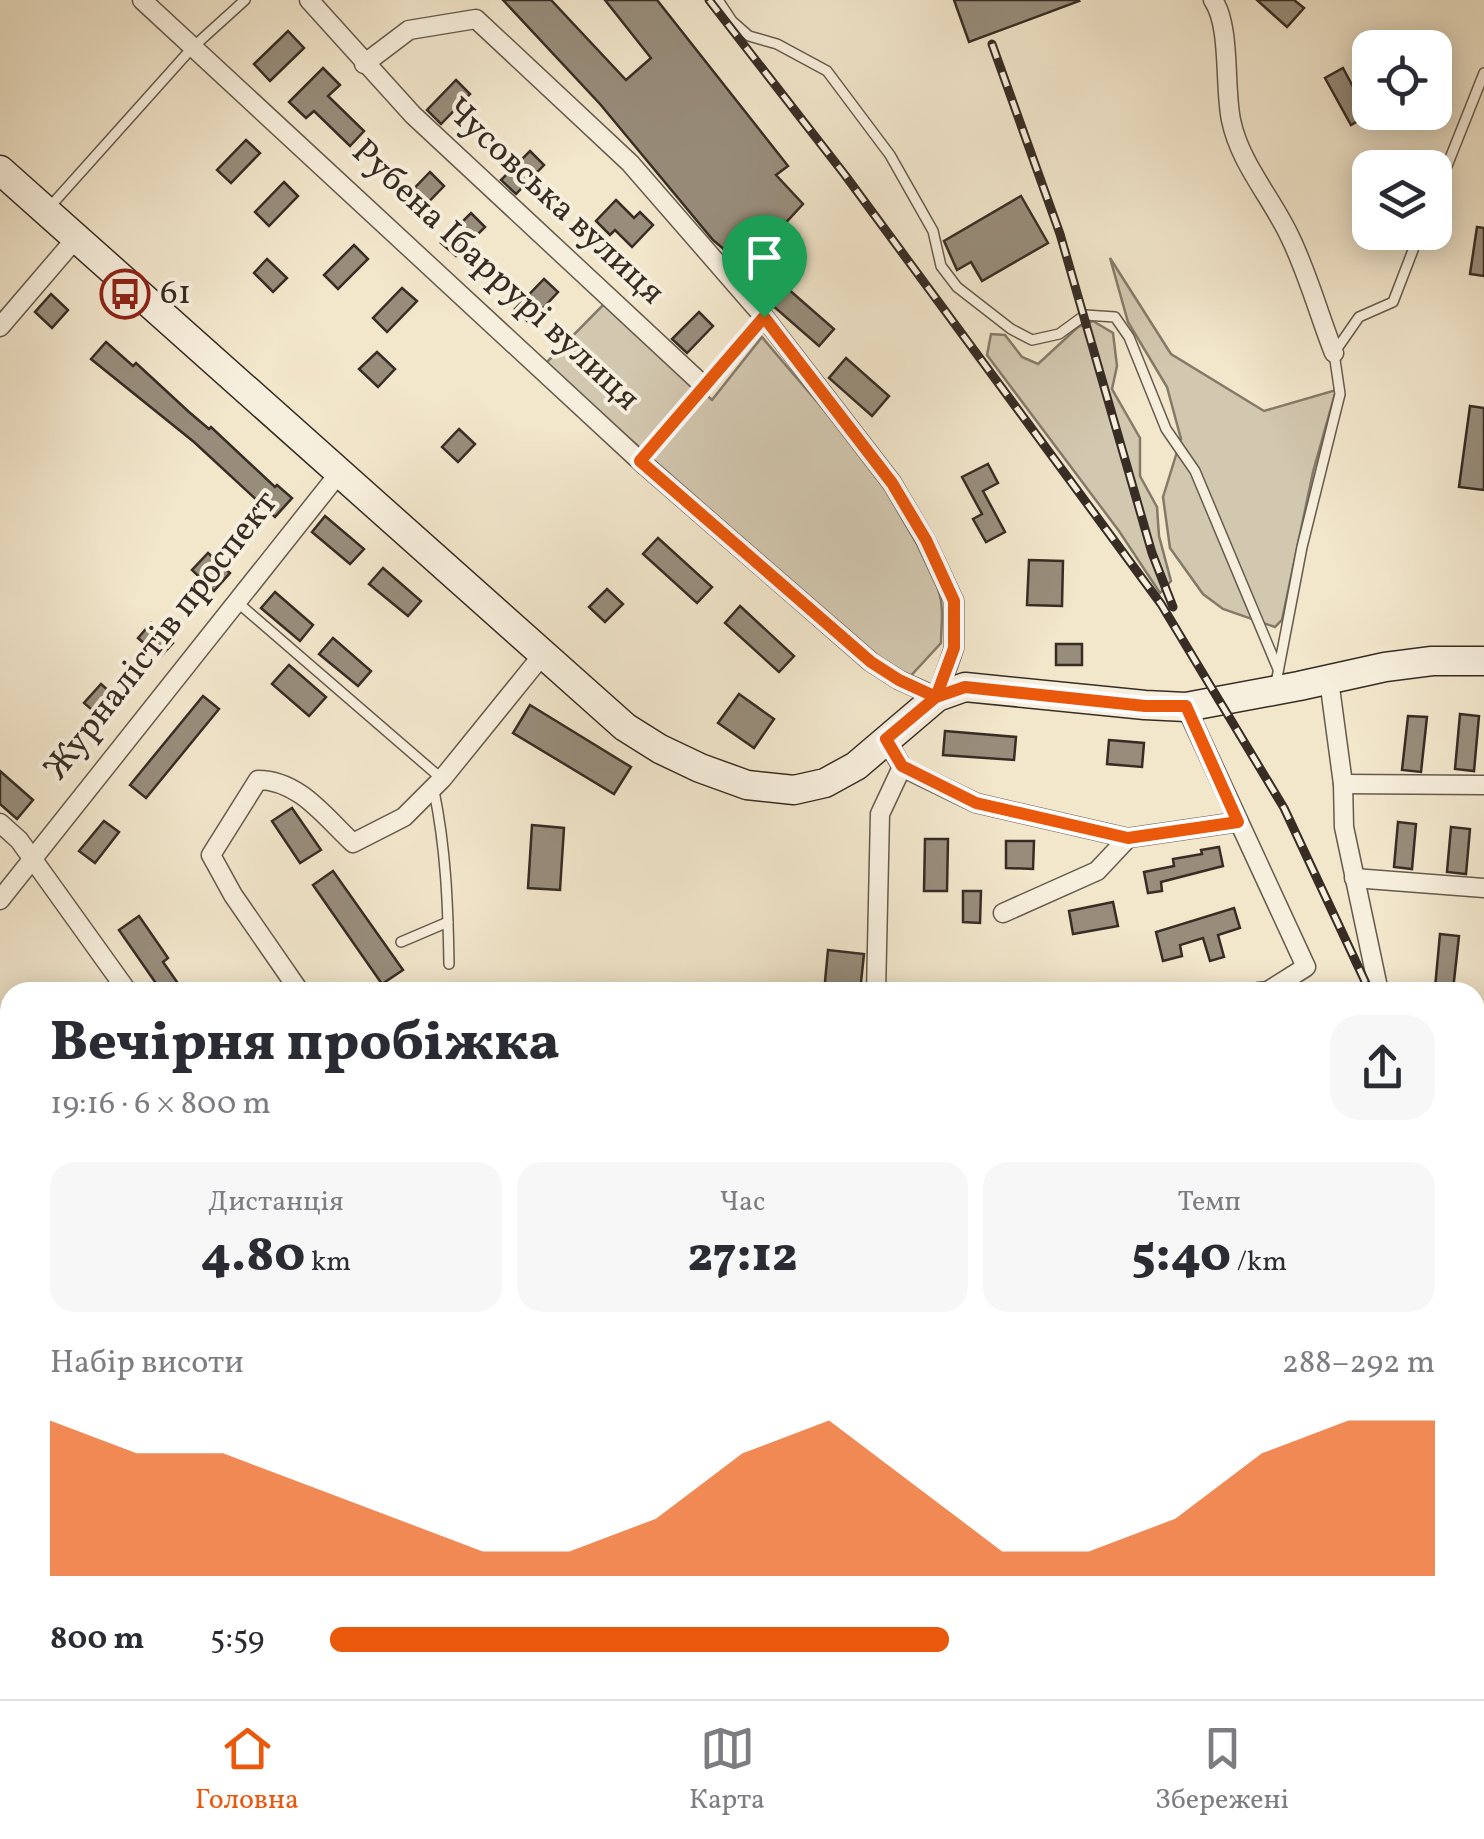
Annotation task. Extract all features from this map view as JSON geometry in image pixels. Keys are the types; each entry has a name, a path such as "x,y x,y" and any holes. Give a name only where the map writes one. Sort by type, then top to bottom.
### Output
{"main road":[{"path":"0,170 624,726 660,749 746,785 794,790 825,784 856,766 936,697 965,687 1145,706 1186,706 1276,680 1329,680 1432,661 1484,661"}],"street":[{"name":"Рубена Ібаррурі вулиця","path":"142,0 640,461 871,662 936,697"},
{"name":"Чусовська вулиця","path":"308,0 413,114 703,385"},
{"path":"1213,0 1223,14 1224,68 1232,123 1249,166 1290,236 1334,353"},
{"name":"Чусовська вулиця","path":"364,64 409,30 476,19 630,164 764,317 892,483 926,540 954,601 954,648 936,697"},
{"path":"0,327 77,238"},
{"name":"Журналістів проспект","path":"0,900 340,472"},
{"path":"293,982 233,895 211,855 258,780 277,780 295,788 354,842 404,817 438,784 544,653"},
{"path":"1329,680 1343,784 1344,827 1376,982"},
{"path":"1186,706 1306,967 1282,982"},
{"path":"886,739 902,766 976,803 1128,838 1238,822"},
{"path":"876,982 880,814 902,766"},
{"path":"1343,784 1484,785"},
{"path":"0,823 19,840 121,982"},
{"path":"1003,913 1097,871 1128,838"},
{"path":"1354,878 1484,888"}],"lane":[{"path":"46,212 192,48 244,0"},
{"path":"718,0 732,21 749,36 777,44 827,71 890,155 933,230 940,266 957,288 1032,340 1059,334 1085,314 1115,317 1129,337 1166,429 1195,471 1276,680"},
{"path":"1452,153 1484,72"},
{"path":"1276,680 1302,548 1340,394 1334,353 1359,317 1393,302 1413,250"},
{"path":"640,461 764,317"},
{"path":"237,602 438,784 449,964"},
{"path":"401,942 448,922"}],"shaded area":[{"path":"1110,258 1171,354 1264,411 1336,390 1313,472 1282,620 1275,627 1223,609 1203,594 1170,548 1163,497 1181,439 1167,387 1128,322"},
{"path":"605,303 712,400 762,337 864,459 910,527 928,561 941,601 941,643 905,682 545,364"},
{"path":"1093,321 1113,333 1117,366 1112,389 1140,438 1140,476 1157,507 1159,536 1171,581 1160,593 1119,531 987,355 991,334 1005,335 1022,357 1038,364 1078,327"}],"building":[{"path":"503,0 551,0 626,80 651,58 605,0 657,0 788,166 776,175 803,204 745,267 713,240 600,104"},
{"path":"954,0 1078,0 1079,1 969,42"},
{"path":"1257,0 1294,0 1304,8 1287,27"},
{"path":"288,31 304,48 270,81 254,64"},
{"path":"323,68 340,85 328,96 364,131 350,146 314,111 306,118 289,102"},
{"path":"1343,68 1352,85 1351,125 1325,78"},
{"path":"456,80 470,94 441,124 427,110"},
{"path":"246,140 260,153 231,183 217,170"},
{"path":"530,151 544,165 516,194 501,180"},
{"path":"430,172 444,186 415,216 401,202"},
{"path":"284,182 298,196 269,226 255,212"},
{"path":"1021,196 1048,243 982,281 971,262 957,270 944,241"},
{"path":"616,200 634,218 640,212 653,225 632,247 615,230 610,235 596,221"},
{"path":"471,213 485,227 456,256 441,243"},
{"path":"1477,227 1484,228 1484,276 1470,274"},
{"path":"354,245 368,259 338,289 324,275"},
{"path":"267,259 287,278 273,292 254,273"},
{"path":"544,279 558,292 529,323 515,309"},
{"path":"402,288 417,301 387,332 373,318"},
{"path":"787,288 834,329 819,346 772,305"},
{"path":"51,294 68,310 52,328 35,312"},
{"path":"699,312 713,326 687,353 672,339"},
{"path":"106,342 133,366 136,363 292,498 275,517 194,442 91,359"},
{"path":"377,352 395,369 378,387 359,369"},
{"path":"846,358 889,396 872,416 829,378"},
{"path":"1470,406 1484,408 1484,490 1459,487"},
{"path":"459,429 475,444 458,462 442,447"},
{"path":"988,464 998,483 983,491 1005,532 986,542 973,519 982,514 962,477"},
{"path":"325,516 364,549 350,564 312,532"},
{"path":"658,538 712,587 697,603 643,554"},
{"path":"208,553 230,573 214,591 192,570"},
{"path":"1029,560 1063,561 1062,606 1027,605"},
{"path":"383,568 421,601 408,616 369,584"},
{"path":"607,589 623,604 605,622 589,607"},
{"path":"275,592 313,625 300,641 261,608"},
{"path":"740,606 794,656 779,672 725,623"},
{"path":"151,623 173,643 160,657 138,638"},
{"path":"333,638 371,671 358,686 319,654"},
{"path":"1056,644 1082,644 1082,665 1056,665"},
{"path":"289,665 326,697 309,716 272,684"},
{"path":"101,684 122,703 105,721 84,703"},
{"path":"739,694 774,719 754,748 718,723"},
{"path":"203,696 219,709 146,798 130,785"},
{"path":"530,705 631,767 614,794 513,733"},
{"path":"1460,714 1479,716 1474,771 1455,769"},
{"path":"1408,716 1427,717 1421,772 1402,770"},
{"path":"945,731 1016,737 1014,760 943,755"},
{"path":"1109,740 1144,743 1142,767 1107,764"},
{"path":"0,771 33,800 17,819 0,804"},
{"path":"292,808 321,850 300,863 272,821"},
{"path":"104,821 119,832 95,863 79,851"},
{"path":"1398,822 1416,824 1412,869 1394,867"},
{"path":"532,825 564,828 560,890 528,888"},
{"path":"1451,827 1470,829 1466,874 1447,872"},
{"path":"925,839 948,839 947,891 924,891"},
{"path":"1006,841 1034,841 1033,869 1006,868"},
{"path":"1219,847 1223,866 1161,882 1162,891 1148,893 1144,872 1174,866 1173,859"},
{"path":"333,871 403,970 381,982 313,885"},
{"path":"963,891 981,891 980,923 963,922"},
{"path":"1113,902 1118,926 1073,934 1069,911"},
{"path":"1234,908 1240,928 1218,935 1224,957 1210,961 1203,938 1180,945 1182,956 1163,961 1156,932"},
{"path":"139,916 168,958 163,962 177,982 155,982 119,930"},
{"path":"1440,934 1459,936 1454,982 1436,982"},
{"path":"828,950 864,954 861,982 825,982"}],"railway":[{"path":"709,0 845,175 1161,604 1284,808 1365,982"},
{"path":"992,44 1060,234 1152,553 1173,607"}],"place":[{"name":"61","path":"125,294"}],"route":[{"path":"764,317 640,461 871,662 936,697 965,687 1145,706 1186,706 1238,822 1128,838 976,803 902,766 886,739 936,697 954,648 954,601 926,540 892,483 764,317"}]}
